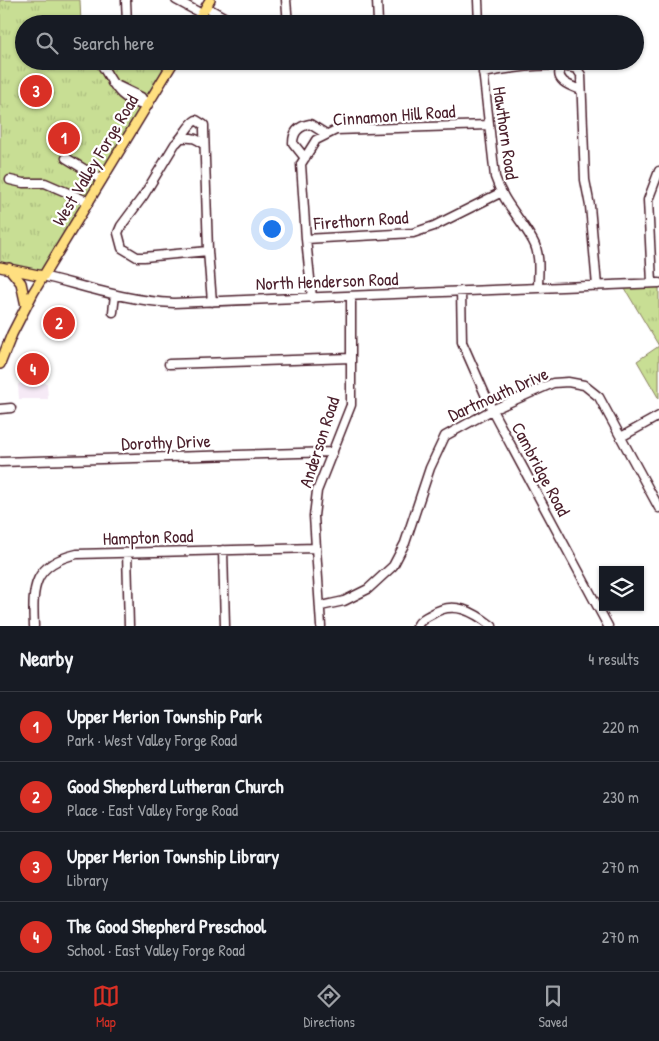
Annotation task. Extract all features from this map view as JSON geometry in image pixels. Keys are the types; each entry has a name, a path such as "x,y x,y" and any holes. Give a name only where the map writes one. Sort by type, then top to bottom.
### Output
{"main road":[{"name":"West Valley Forge Road","path":"0,364 26,306 43,276 169,70"},
{"name":"North Henderson Road","path":"5,267 43,276"},
{"path":"5,267 21,283 26,306"}],"street":[{"path":"126,0 127,15"},
{"path":"176,0 206,7 220,15"},
{"path":"286,0 287,15"},
{"path":"377,0 378,15"},
{"path":"478,0 479,15"},
{"path":"104,70 112,83 141,98 147,106"},
{"name":"Hawthorn Road","path":"483,70 495,177 500,193 533,241 538,264 538,288"},
{"path":"484,74 512,70"},
{"path":"560,70 559,78 570,86 581,90"},
{"path":"578,70 581,75 585,180 590,206 597,286"},
{"path":"208,250 137,257 122,248 118,233 175,144 182,138 191,123 199,120 204,125 208,250 212,302"},
{"path":"305,158 293,143 296,131 310,124 326,134"},
{"name":"Cinnamon Hill Road","path":"312,298 301,164 316,140 336,130 375,127 488,126"},
{"path":"182,138 191,137 199,140 204,145"},
{"path":"66,158 102,180"},
{"path":"655,283 655,224 648,200 659,171"},
{"path":"10,180 23,183 45,183 89,202"},
{"name":"Firethorn Road","path":"306,239 413,233 434,226 500,193"},
{"name":"North Henderson Road","path":"43,276 115,295 156,302 212,302 655,283"},
{"name":"Cambridge Road","path":"461,292 462,342 492,410 608,626"},
{"path":"113,312 115,295"},
{"name":"Anderson Road","path":"321,626 314,516 317,491 350,406 350,296"},
{"path":"169,364 350,358"},
{"name":"Dartmouth Drive","path":"321,606 344,601 368,589 393,566 405,543 430,468 445,436 492,410 553,383 568,382 584,385 599,397 659,508"},
{"path":"0,409 11,408"},
{"path":"621,437 659,416"},
{"name":"Dorothy Drive","path":"0,462 333,452"},
{"name":"Hampton Road","path":"34,626 34,589 45,568 61,558 77,554 316,548"},
{"path":"223,550 225,626"},
{"path":"127,553 129,626"},
{"path":"417,626 432,613 454,606 480,616 492,626"}],"shaded area":[{"path":"24,354 42,354 42,383 47,383 48,399 19,399 18,384 24,383"}],"green space":[{"path":"0,0 80,0 81,15 15,15 15,70 169,70 43,276 0,267"},
{"path":"659,283 659,346 622,284"},
{"path":"659,346 659,399 637,361"}],"place":[{"name":"Upper Merion Township Library","path":"36,91"},
{"name":"Upper Merion Township Park","path":"64,138"},
{"name":"Good Shepherd Lutheran Church","path":"59,323"},
{"name":"The Good Shepherd Preschool","path":"33,369"}]}
